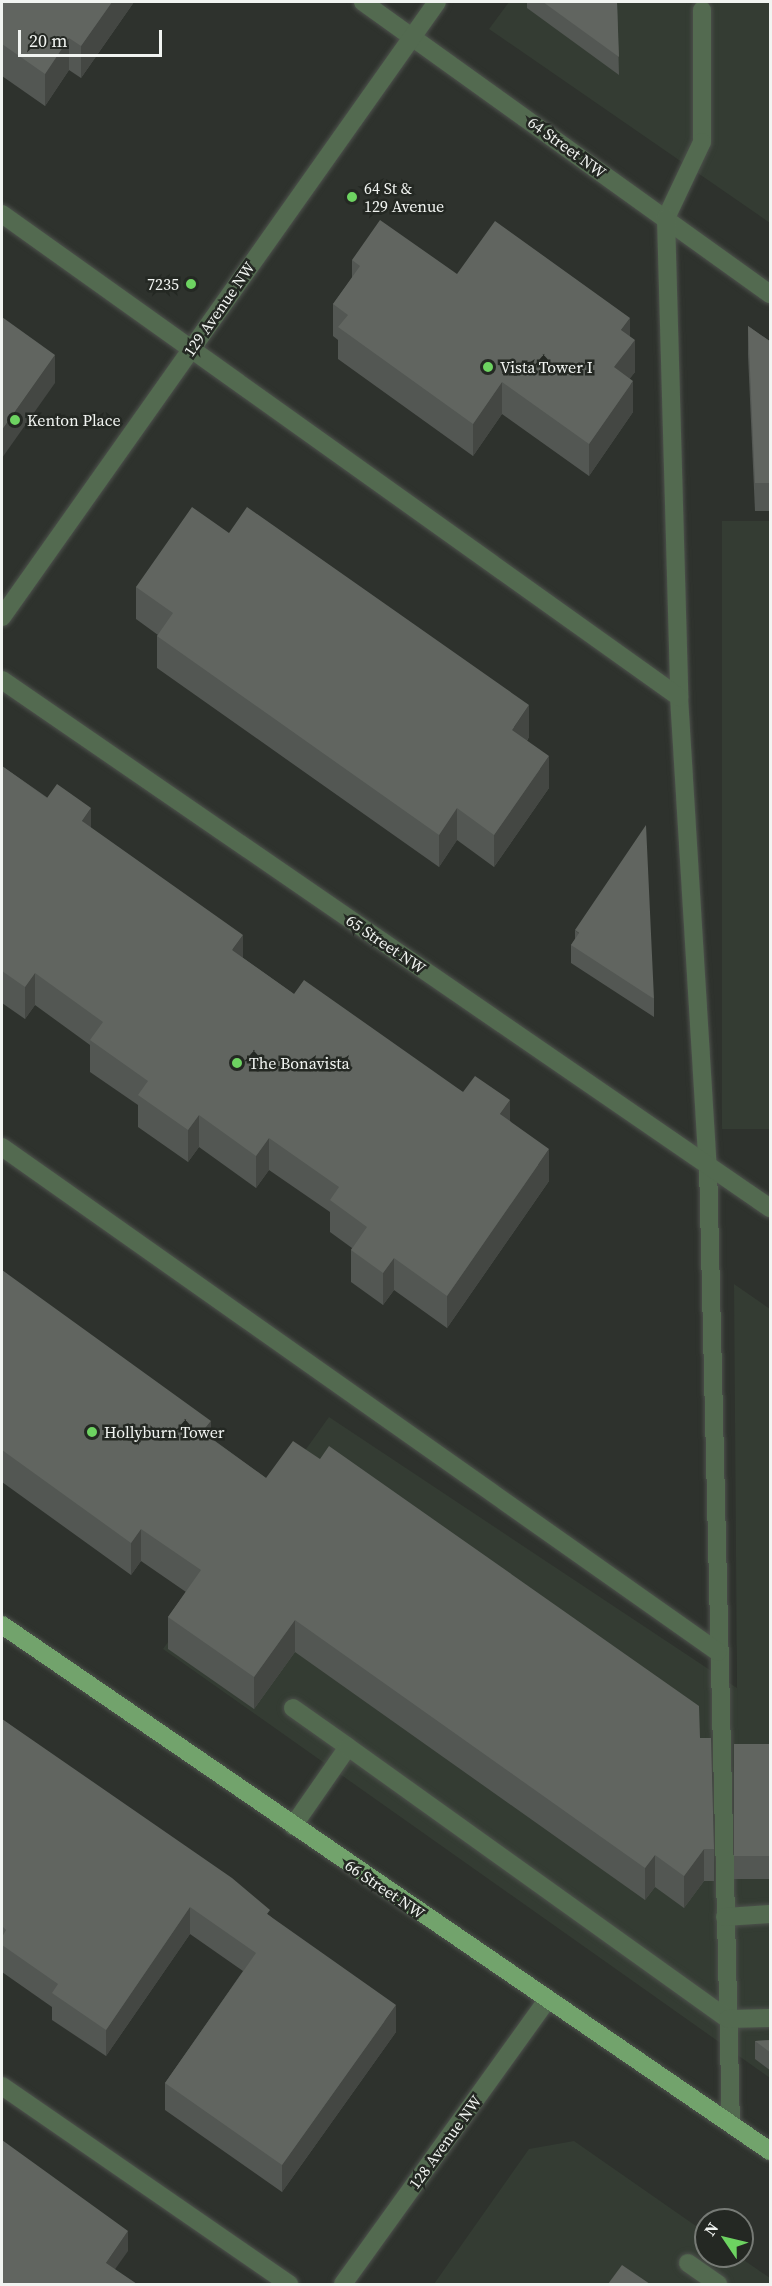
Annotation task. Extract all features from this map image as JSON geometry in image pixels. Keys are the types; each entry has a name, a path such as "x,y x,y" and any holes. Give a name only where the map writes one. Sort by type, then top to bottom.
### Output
{"main road":[{"name":"66 Street NW","path":"2,1625 547,2000 771,2151"}],"street":[{"name":"64 Street NW","path":"363,2 771,294"},
{"name":"129 Avenue NW","path":"2,616 437,2"},
{"path":"702,10 702,142 666,218 678,697 708,1165 731,2124"},
{"path":"2,214 193,347 678,697"},
{"name":"65 Street NW","path":"2,680 771,1208"},
{"path":"2,1147 718,1652"},
{"path":"293,1708 728,2019 771,2018"},
{"path":"293,1826 348,1747"},
{"path":"725,1917 771,1914"},
{"name":"128 Avenue NW","path":"343,2284 547,2000"},
{"path":"2,2086 289,2284"},
{"path":"688,2263 718,2284"}],"shaded area":[{"path":"509,2 770,2 770,223 489,29"},
{"path":"722,521 770,521 770,1129 722,1129"},
{"path":"734,1284 770,1309 770,2078 163,1649 329,1417 737,1688"},
{"path":"574,2141 694,2225 694,2268 754,2267 770,2278 770,2284 434,2284 529,2149"}],"building":[{"path":"2,2 112,2 81,46 69,38 45,74 2,44"},
{"path":"543,2 617,2 619,57"},
{"name":"Vista Tower I","path":"380,220 457,274 495,221 630,318 621,330 635,340 614,367 633,381 589,444 502,382 473,424 338,327 348,315 333,304 360,266 352,260"},
{"path":"2,317 55,355 2,430"},
{"path":"748,326 771,342 771,483 755,483"},
{"path":"192,507 229,533 247,507 529,705 512,730 549,756 494,835 457,808 439,835 157,636 173,613 136,587"},
{"name":"The Bonavista","path":"2,766 47,798 57,784 91,808 82,821 243,935 232,950 294,994 304,980 463,1092 475,1076 510,1100 500,1114 549,1149 447,1296 394,1258 383,1273 351,1250 367,1227 330,1200 339,1187 269,1138 256,1156 199,1115 188,1130 138,1095 148,1081 90,1040 103,1022 35,973 25,987 2,971"},
{"path":"646,825 654,999 571,945 579,933 575,930"},
{"path":"2,1270 211,1421 202,1432 266,1478 293,1441 320,1459 329,1446 699,1706 700,1738 711,1738 714,1849 704,1849 684,1876 655,1855 645,1868 295,1620 254,1677 168,1617 201,1570 141,1529 131,1543 2,1450"},
{"path":"2,1719 232,1878 270,1910 267,1914 396,2005 282,2165 165,2083 256,1953 190,1907 106,2030 52,1993 58,1984 2,1945 2,1937 6,1930 2,1926"},
{"path":"734,1744 770,1744 770,1856 734,1856"},
{"path":"771,2040 771,2053 755,2041"},
{"path":"2,2140 128,2231 106,2263 137,2284 2,2284"},
{"path":"622,2265 650,2284 608,2284"}],"place":[{"name":"64 St & 129 Avenue","path":"352,197"},
{"name":"7235","path":"191,284"},
{"name":"Vista Tower I","path":"488,367"},
{"name":"Kenton Place","path":"15,420"},
{"name":"The Bonavista","path":"237,1063"},
{"name":"Hollyburn Tower","path":"92,1432"}]}
